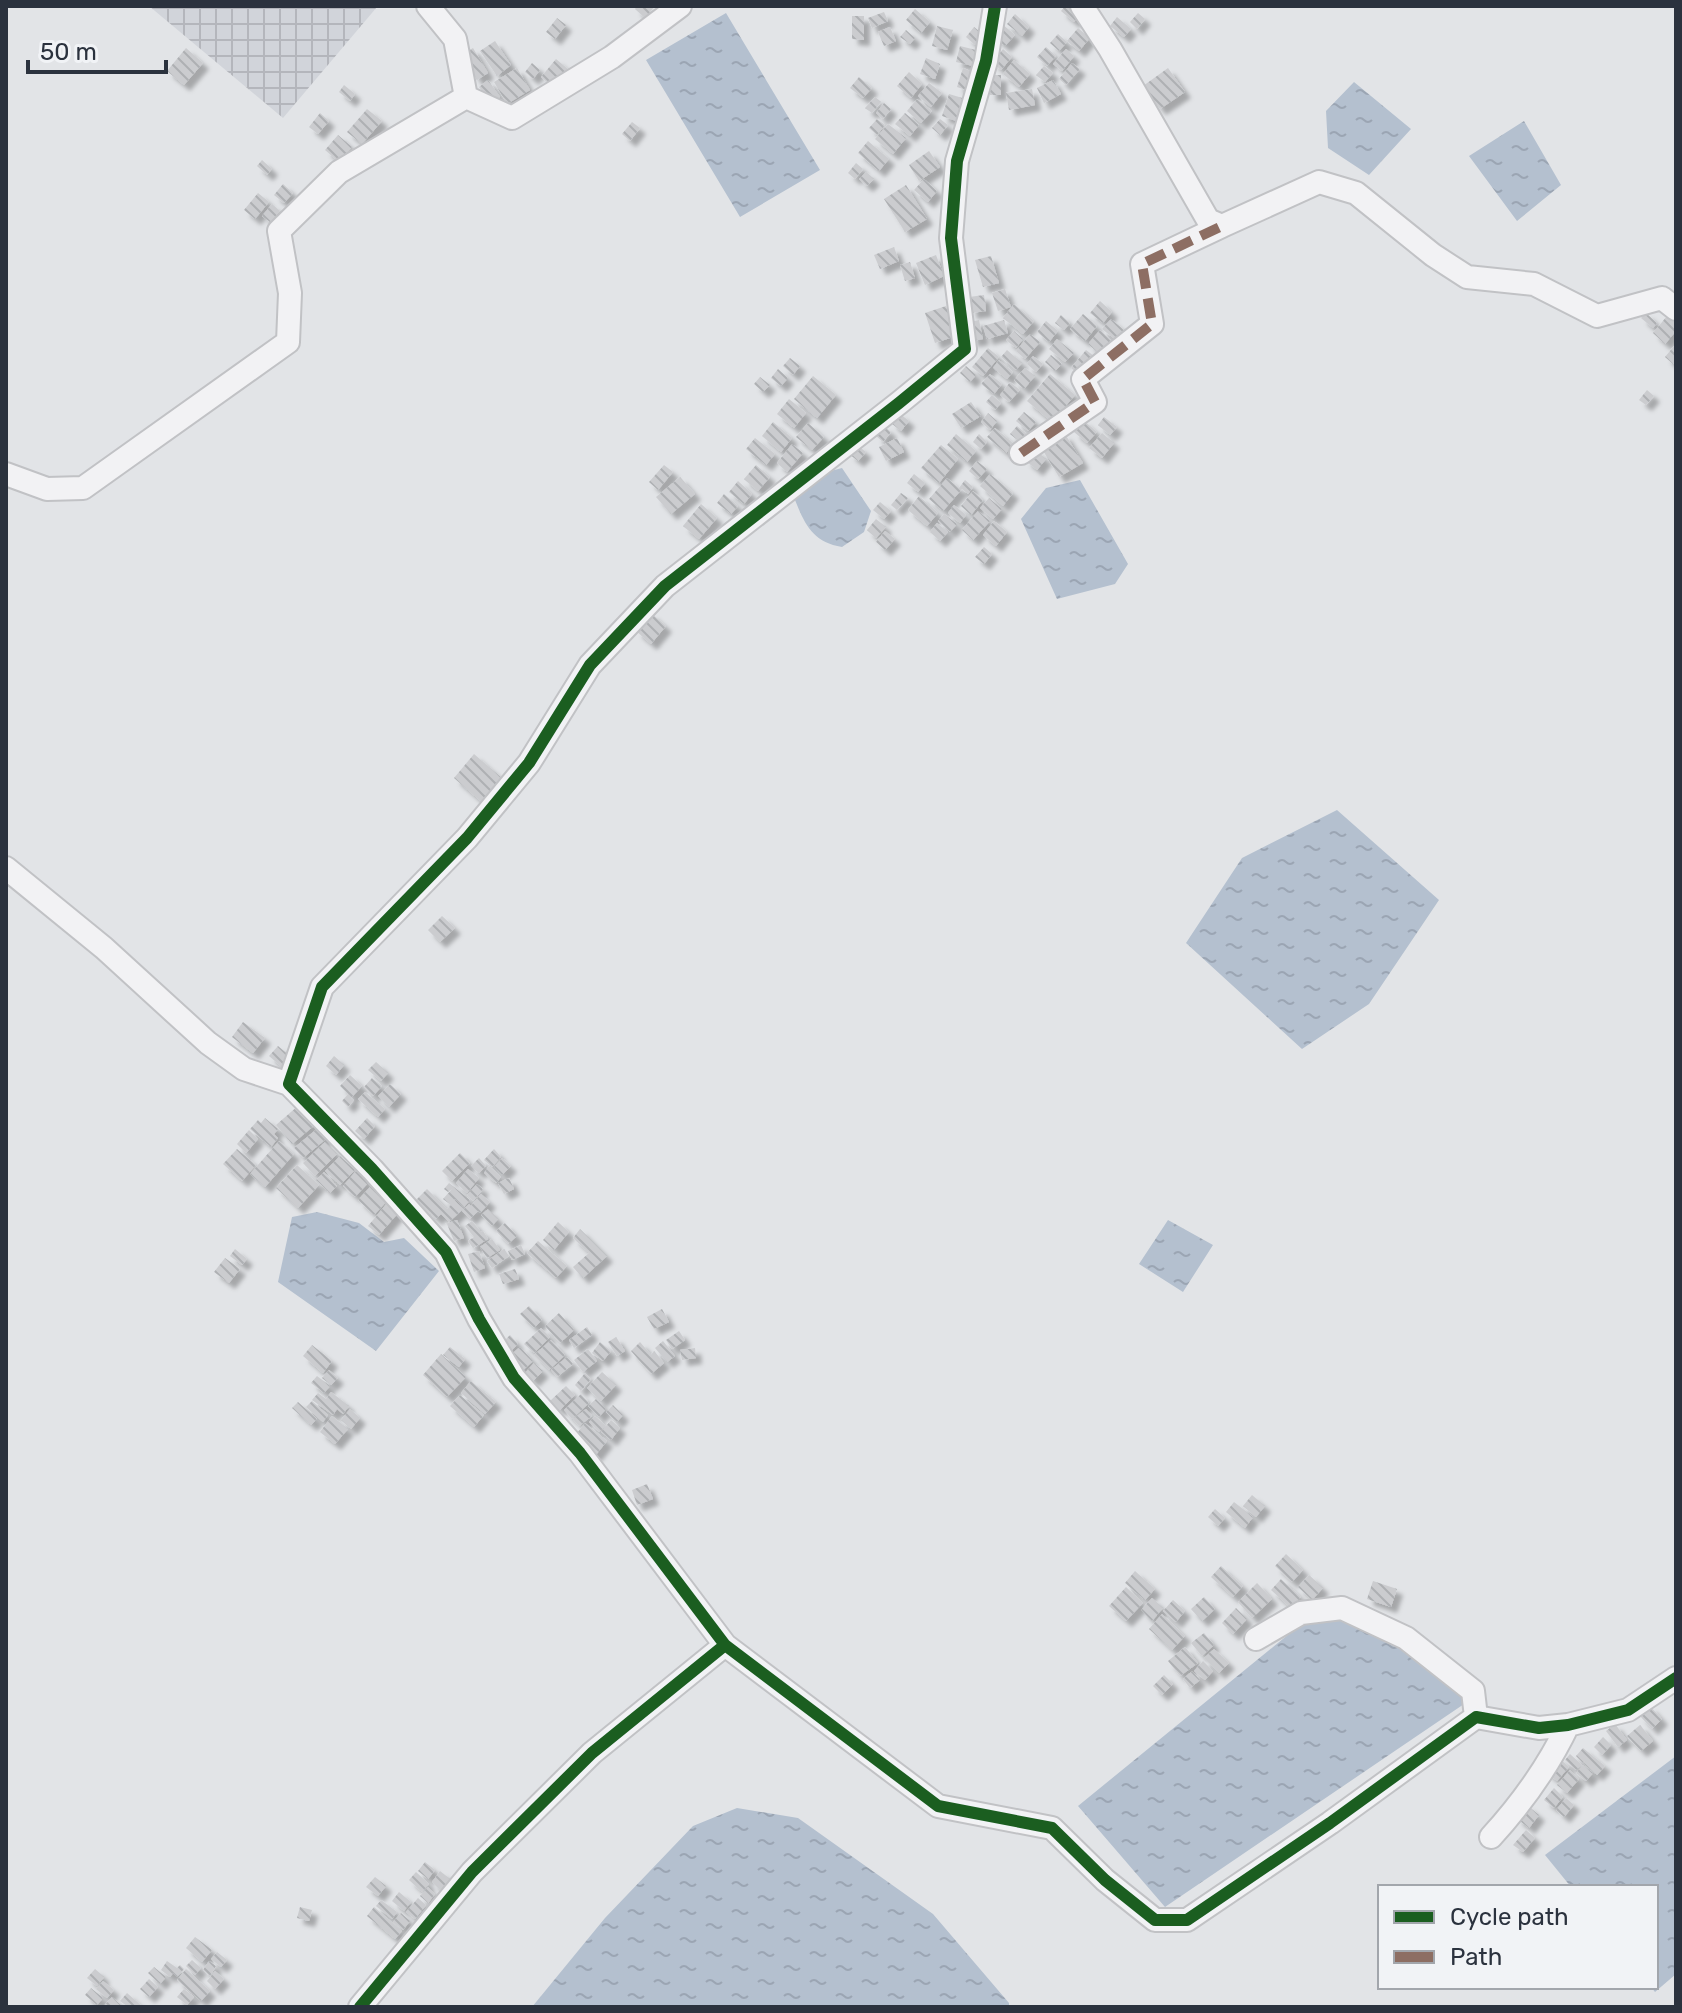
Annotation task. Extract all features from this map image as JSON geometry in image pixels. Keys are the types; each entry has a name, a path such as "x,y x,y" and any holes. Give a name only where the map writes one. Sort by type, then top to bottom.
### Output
{"street":[{"path":"428,6 455,39 466,97"},
{"path":"466,97 512,118 612,57 680,6"},
{"path":"289,1084 322,987 476,827 529,763 590,665 665,586 965,349 951,238 957,161 986,61 995,6"},
{"path":"1082,6 1208,220 1222,226"},
{"path":"6,474 47,489 83,488 288,342 290,293 279,231 339,172 466,97"},
{"path":"1021,453 1095,402 1083,379 1152,324 1142,264 1319,182 1356,193 1433,255 1467,277 1534,284 1597,316 1662,298 1676,309"},
{"path":"6,868 104,948 208,1043 244,1069 289,1084 372,1169 446,1252 479,1319 514,1378 580,1453 725,1645 938,1806 1052,1828 1105,1880 1155,1920 1187,1920 1330,1823 1476,1717 1539,1728 1568,1725 1628,1710 1676,1678"},
{"path":"1256,1639 1301,1613 1342,1608 1406,1638 1473,1691 1476,1717"},
{"path":"360,2007 472,1872 592,1753 725,1645"},
{"path":"1491,1837 1516,1810 1554,1753 1568,1725"}],"shaded area":[{"path":"149,6 376,6 377,7 283,118"}],"water":[{"path":"726,13 820,170 740,217 646,60"},
{"path":"1354,82 1411,129 1369,175 1328,148 1326,111"},
{"path":"1524,121 1561,185 1517,221 1469,156"},
{"path":"842,468 871,511 864,532 842,547 824,541 811,531 795,500 812,476"},
{"path":"1080,480 1128,564 1115,584 1057,599 1021,519 1046,488"},
{"path":"1337,810 1439,900 1369,1004 1302,1049 1186,943 1242,858"},
{"path":"317,1212 359,1223 384,1242 404,1238 439,1271 376,1351 278,1282 292,1217"},
{"path":"1168,1220 1213,1245 1183,1292 1139,1264"},
{"path":"1328,1615 1411,1653 1467,1702 1165,1907 1078,1806 1295,1629"},
{"path":"1676,1756 1676,1974 1655,1992 1653,1989 1658,1989 1658,1885 1569,1885 1545,1855"},
{"path":"737,1808 798,1818 933,1914 1009,2003 1009,2007 532,2007 605,1918 693,1826"}],"building":[{"path":"637,6 655,6 645,18 635,9"},
{"path":"1065,6 1073,6 1081,13 1074,22 1061,11"},
{"path":"915,9 930,22 921,33 906,20"},
{"path":"884,12 888,21 872,28 868,18"},
{"path":"1138,13 1145,19 1137,29 1130,22"},
{"path":"1015,14 1029,27 1022,36 1007,24"},
{"path":"852,16 864,16 864,40 852,39"},
{"path":"1117,17 1131,29 1124,37 1110,26"},
{"path":"557,18 566,25 555,39 546,32"},
{"path":"1002,24 1015,35 1005,46 993,36"},
{"path":"937,26 953,30 947,50 932,46"},
{"path":"890,27 896,41 884,46 878,32"},
{"path":"974,27 984,35 975,45 966,37"},
{"path":"1078,28 1090,38 1079,51 1067,41"},
{"path":"906,30 915,38 910,44 900,37"},
{"path":"1058,34 1067,42 1059,51 1050,43"},
{"path":"495,41 511,65 497,76 480,51"},
{"path":"960,46 980,51 977,67 956,62"},
{"path":"1046,47 1056,56 1047,66 1037,57"},
{"path":"186,48 203,63 184,85 167,71"},
{"path":"473,48 488,73 477,80 462,55"},
{"path":"1003,49 1012,57 1001,70 992,62"},
{"path":"1066,49 1074,56 1062,71 1053,64"},
{"path":"926,58 940,64 935,79 920,74"},
{"path":"556,59 569,70 554,88 541,77"},
{"path":"1014,60 1030,74 1019,87 1003,74"},
{"path":"532,63 540,70 533,79 525,72"},
{"path":"1072,63 1080,69 1066,85 1059,79"},
{"path":"1044,66 1053,73 1045,82 1036,75"},
{"path":"517,68 530,90 507,104 494,82"},
{"path":"963,68 975,73 969,91 957,87"},
{"path":"1168,68 1185,92 1160,109 1143,86"},
{"path":"909,72 922,84 911,98 897,86"},
{"path":"990,75 1001,75 1001,95 990,95"},
{"path":"859,77 872,88 863,98 850,88"},
{"path":"488,80 500,97 492,103 479,87"},
{"path":"1053,80 1061,94 1044,103 1037,88"},
{"path":"929,83 942,93 931,107 918,96"},
{"path":"344,85 355,94 350,101 339,92"},
{"path":"1032,89 1035,105 1009,110 1006,93"},
{"path":"949,94 969,100 962,123 942,116"},
{"path":"875,97 881,102 872,113 865,108"},
{"path":"917,99 932,111 921,123 907,111"},
{"path":"884,103 891,109 883,119 876,113"},
{"path":"367,109 382,121 362,144 347,132"},
{"path":"320,113 329,121 318,134 309,127"},
{"path":"905,113 919,125 910,136 895,124"},
{"path":"877,119 885,125 877,135 869,128"},
{"path":"940,119 948,125 940,135 932,128"},
{"path":"632,122 640,128 630,141 622,134"},
{"path":"888,124 906,138 893,154 875,139"},
{"path":"338,135 352,147 339,162 325,150"},
{"path":"868,141 889,159 879,171 858,153"},
{"path":"929,151 940,167 919,181 909,165"},
{"path":"262,160 272,169 267,175 257,166"},
{"path":"856,163 863,169 855,179 848,173"},
{"path":"866,172 874,179 867,186 859,179"},
{"path":"924,179 937,191 928,202 914,190"},
{"path":"283,184 293,193 284,203 274,195"},
{"path":"906,185 927,219 905,232 884,199"},
{"path":"258,193 269,202 255,219 244,210"},
{"path":"272,204 280,211 270,222 262,216"},
{"path":"894,247 899,261 880,269 874,255"},
{"path":"936,255 944,276 925,285 916,263"},
{"path":"991,256 999,283 983,287 975,260"},
{"path":"910,262 915,278 905,281 900,265"},
{"path":"1005,289 1011,307 998,311 992,293"},
{"path":"984,295 986,311 971,313 969,297"},
{"path":"1100,301 1112,312 1103,323 1090,313"},
{"path":"1014,304 1034,321 1023,334 1003,318"},
{"path":"946,306 956,336 935,343 925,313"},
{"path":"1646,313 1657,323 1653,328 1641,318"},
{"path":"1083,314 1097,326 1085,341 1070,329"},
{"path":"1061,315 1070,323 1064,330 1055,323"},
{"path":"1667,316 1676,323 1676,331 1665,344 1653,333"},
{"path":"1111,319 1124,330 1116,340 1102,329"},
{"path":"979,320 983,339 972,341 969,322"},
{"path":"1004,320 1008,333 987,339 983,326"},
{"path":"1046,321 1058,331 1049,342 1037,332"},
{"path":"1100,330 1113,342 1102,356 1088,344"},
{"path":"1014,331 1023,339 1016,348 1006,340"},
{"path":"1030,334 1040,342 1025,359 1016,351"},
{"path":"1057,339 1074,353 1065,362 1049,349"},
{"path":"1674,346 1676,360 1673,364 1665,357"},
{"path":"988,348 999,357 983,376 972,367"},
{"path":"1007,350 1022,363 1016,370 1001,357"},
{"path":"1086,350 1094,356 1079,375 1071,368"},
{"path":"1051,355 1062,364 1055,371 1045,362"},
{"path":"1033,356 1043,364 1036,372 1027,364"},
{"path":"790,358 800,366 793,375 783,366"},
{"path":"999,360 1013,372 1007,379 993,368"},
{"path":"966,366 976,375 970,382 960,373"},
{"path":"1025,368 1035,376 1024,389 1014,380"},
{"path":"778,369 788,378 781,386 771,378"},
{"path":"990,374 1002,384 994,394 981,384"},
{"path":"1050,374 1075,395 1052,422 1027,401"},
{"path":"813,376 836,395 817,418 794,399"},
{"path":"760,377 770,385 763,392 754,384"},
{"path":"1010,382 1020,390 1009,402 1000,395"},
{"path":"1647,390 1654,396 1646,405 1639,400"},
{"path":"992,395 1001,403 995,410 986,402"},
{"path":"789,399 806,413 794,428 777,414"},
{"path":"971,402 981,416 961,428 952,414"},
{"path":"1024,412 1036,422 1028,431 1016,421"},
{"path":"899,413 909,421 901,431 891,423"},
{"path":"988,413 997,421 990,430 981,422"},
{"path":"1104,417 1117,427 1110,435 1098,425"},
{"path":"1083,420 1097,432 1087,443 1074,432"},
{"path":"773,422 792,438 781,452 762,436"},
{"path":"808,423 824,437 812,450 796,437"},
{"path":"884,426 891,432 883,442 876,436"},
{"path":"1017,426 1028,435 1021,443 1010,434"},
{"path":"995,428 1014,444 1006,453 987,437"},
{"path":"1102,433 1114,443 1102,458 1089,448"},
{"path":"956,434 976,451 967,462 947,445"},
{"path":"979,434 987,442 981,449 973,442"},
{"path":"1065,434 1083,463 1059,477 1042,449"},
{"path":"755,438 775,454 766,465 746,449"},
{"path":"897,438 904,452 886,461 879,447"},
{"path":"792,444 803,453 787,472 777,463"},
{"path":"857,445 866,452 858,461 849,454"},
{"path":"941,445 958,459 939,483 921,468"},
{"path":"1034,449 1046,459 1037,470 1025,460"},
{"path":"977,461 987,469 978,479 969,471"},
{"path":"664,465 673,472 658,490 649,482"},
{"path":"756,465 770,477 758,491 744,479"},
{"path":"914,474 925,483 918,492 907,483"},
{"path":"990,474 1013,493 1003,506 980,486"},
{"path":"680,477 695,494 671,514 656,497"},
{"path":"947,478 959,488 965,480 973,487 968,494 962,489 943,511 929,499"},
{"path":"738,481 752,494 744,504 729,492"},
{"path":"973,491 983,500 971,515 961,506"},
{"path":"901,493 908,498 897,510 891,505"},
{"path":"724,494 738,506 731,514 717,503"},
{"path":"919,496 938,513 927,526 908,510"},
{"path":"989,498 1002,509 993,519 980,508"},
{"path":"880,502 891,511 884,519 873,510"},
{"path":"701,504 717,518 699,539 683,526"},
{"path":"954,505 966,515 960,523 948,513"},
{"path":"978,511 990,521 973,540 962,530"},
{"path":"944,514 957,524 950,532 938,521"},
{"path":"876,519 886,527 876,538 867,530"},
{"path":"994,521 1007,532 996,546 983,535"},
{"path":"937,523 948,532 940,541 930,532"},
{"path":"885,531 895,539 885,550 876,542"},
{"path":"984,547 992,554 984,564 975,557"},
{"path":"651,613 666,626 651,644 636,631"},
{"path":"474,754 503,779 483,803 454,778"},
{"path":"442,916 455,928 440,942 428,930"},
{"path":"243,1022 265,1038 253,1053 232,1037"},
{"path":"278,1046 291,1057 282,1067 269,1056"},
{"path":"334,1056 344,1065 336,1075 326,1066"},
{"path":"376,1062 388,1073 381,1081 368,1070"},
{"path":"350,1075 362,1086 351,1098 354,1100 348,1107 342,1101 348,1094 340,1086"},
{"path":"372,1078 382,1086 373,1096 364,1087"},
{"path":"390,1084 401,1094 389,1107 378,1096"},
{"path":"365,1092 385,1109 378,1117 358,1099"},
{"path":"299,1105 316,1124 292,1144 276,1125"},
{"path":"265,1118 278,1129 274,1134 278,1138 271,1147 250,1129 258,1120 261,1123"},
{"path":"367,1118 375,1126 364,1139 355,1131"},
{"path":"318,1128 326,1139 303,1158 294,1148"},
{"path":"249,1130 258,1139 246,1153 237,1144"},
{"path":"279,1141 294,1154 265,1187 250,1174"},
{"path":"325,1142 337,1154 315,1176 303,1163"},
{"path":"237,1149 256,1165 242,1181 223,1164"},
{"path":"494,1149 501,1157 492,1167 484,1160"},
{"path":"460,1153 470,1163 452,1181 442,1171"},
{"path":"340,1156 355,1170 340,1185 325,1171"},
{"path":"479,1158 486,1166 479,1173 471,1166"},
{"path":"502,1158 511,1166 502,1175 494,1167"},
{"path":"297,1165 319,1185 298,1208 276,1188"},
{"path":"489,1166 501,1177 496,1183 484,1173"},
{"path":"468,1169 479,1178 467,1193 456,1183"},
{"path":"356,1171 369,1182 355,1197 343,1186"},
{"path":"324,1172 337,1186 330,1193 316,1180"},
{"path":"509,1178 514,1189 504,1194 498,1183"},
{"path":"449,1183 470,1200 464,1207 454,1200 463,1209 449,1222 441,1214 436,1219 416,1200 427,1189 447,1209 451,1205 443,1199 452,1189 448,1192 444,1189"},
{"path":"477,1184 483,1189 473,1201 467,1195"},
{"path":"371,1186 387,1201 374,1215 358,1200"},
{"path":"481,1194 490,1202 470,1219 462,1211"},
{"path":"388,1202 399,1212 379,1235 368,1226"},
{"path":"488,1209 498,1219 492,1226 481,1215"},
{"path":"457,1220 464,1238 454,1241 445,1224"},
{"path":"472,1221 488,1239 473,1248 468,1241 474,1237 465,1226"},
{"path":"558,1222 569,1232 554,1250 543,1240"},
{"path":"505,1223 517,1236 508,1244 496,1231"},
{"path":"580,1229 607,1256 583,1278 573,1267 589,1253 573,1238"},
{"path":"492,1239 500,1250 487,1258 480,1247"},
{"path":"538,1241 567,1266 556,1278 527,1253"},
{"path":"521,1245 525,1254 512,1260 508,1251"},
{"path":"235,1249 247,1259 242,1265 230,1256"},
{"path":"504,1249 509,1256 492,1268 487,1261"},
{"path":"479,1251 485,1268 474,1272 468,1254"},
{"path":"225,1258 240,1269 229,1283 214,1272"},
{"path":"515,1269 519,1279 503,1284 499,1274"},
{"path":"529,1306 542,1320 534,1328 520,1314"},
{"path":"662,1309 669,1322 654,1329 647,1317"},
{"path":"559,1313 574,1330 560,1343 545,1326"},
{"path":"587,1327 592,1335 574,1348 569,1340"},
{"path":"541,1328 550,1337 534,1353 524,1344"},
{"path":"679,1331 685,1340 672,1349 666,1340"},
{"path":"510,1335 518,1344 507,1355 499,1346"},
{"path":"616,1337 625,1351 617,1356 608,1342"},
{"path":"551,1340 565,1355 549,1370 534,1355"},
{"path":"663,1341 675,1356 667,1362 655,1348"},
{"path":"600,1342 611,1351 603,1361 592,1353"},
{"path":"640,1342 651,1355 654,1351 664,1363 651,1374 631,1351"},
{"path":"312,1345 332,1361 323,1373 303,1356"},
{"path":"450,1347 465,1359 459,1367 443,1355"},
{"path":"520,1347 533,1361 521,1372 507,1358"},
{"path":"695,1348 696,1358 682,1360 680,1350"},
{"path":"588,1349 597,1361 583,1372 574,1360"},
{"path":"441,1354 466,1377 447,1397 423,1375"},
{"path":"567,1357 573,1364 557,1377 551,1370"},
{"path":"534,1363 543,1371 533,1381 525,1373"},
{"path":"329,1370 338,1378 331,1385 322,1378"},
{"path":"602,1372 616,1385 601,1401 587,1388"},
{"path":"585,1373 591,1379 581,1391 575,1385"},
{"path":"317,1376 330,1386 324,1393 311,1383"},
{"path":"471,1381 496,1402 485,1414 461,1393"},
{"path":"566,1386 575,1395 560,1410 550,1401"},
{"path":"331,1392 349,1406 343,1414 337,1409 333,1415 312,1400 318,1393 326,1399"},
{"path":"581,1394 589,1403 572,1419 564,1410"},
{"path":"460,1395 484,1415 474,1427 450,1406"},
{"path":"596,1399 606,1409 599,1417 588,1406"},
{"path":"312,1401 328,1415 323,1422 306,1407"},
{"path":"298,1402 317,1419 311,1425 292,1408"},
{"path":"613,1405 623,1415 617,1422 606,1412"},
{"path":"350,1409 360,1418 351,1429 341,1420"},
{"path":"586,1409 592,1416 579,1426 573,1419"},
{"path":"332,1416 348,1429 335,1444 320,1432"},
{"path":"595,1416 606,1426 599,1432 589,1422"},
{"path":"611,1420 620,1428 611,1440 601,1432"},
{"path":"585,1423 607,1441 595,1456 573,1438"},
{"path":"647,1484 653,1499 637,1505 632,1490"},
{"path":"1252,1495 1265,1506 1256,1517 1243,1506"},
{"path":"1234,1502 1253,1517 1245,1528 1226,1512"},
{"path":"1215,1509 1225,1518 1218,1526 1208,1517"},
{"path":"1286,1554 1303,1570 1292,1582 1275,1566"},
{"path":"1221,1566 1243,1586 1233,1597 1211,1577"},
{"path":"1135,1571 1155,1589 1145,1600 1125,1583"},
{"path":"1309,1575 1323,1588 1312,1600 1298,1587"},
{"path":"1281,1579 1301,1597 1291,1608 1271,1590"},
{"path":"1373,1581 1397,1589 1391,1607 1367,1599"},
{"path":"1257,1583 1272,1599 1252,1618 1238,1602"},
{"path":"1126,1587 1143,1603 1126,1621 1109,1606"},
{"path":"1204,1597 1215,1609 1202,1621 1191,1609"},
{"path":"1152,1598 1163,1608 1152,1621 1141,1610"},
{"path":"1173,1600 1185,1611 1176,1622 1163,1611"},
{"path":"1236,1608 1247,1619 1233,1634 1222,1623"},
{"path":"1162,1614 1185,1636 1172,1650 1149,1629"},
{"path":"1204,1633 1214,1645 1202,1656 1191,1643"},
{"path":"1185,1647 1198,1663 1180,1676 1168,1661"},
{"path":"1214,1649 1229,1663 1219,1673 1204,1658"},
{"path":"1203,1661 1213,1671 1205,1680 1194,1671"},
{"path":"1192,1671 1200,1680 1190,1688 1183,1679"},
{"path":"1164,1675 1173,1684 1162,1695 1153,1686"},
{"path":"1650,1706 1662,1719 1652,1729 1640,1716"},
{"path":"1615,1724 1627,1740 1618,1747 1606,1731"},
{"path":"1640,1725 1653,1741 1641,1751 1627,1736"},
{"path":"1603,1737 1611,1745 1602,1755 1594,1747"},
{"path":"1583,1748 1605,1766 1597,1775 1584,1764 1587,1759 1583,1763 1576,1756"},
{"path":"1570,1754 1582,1765 1576,1770 1565,1760"},
{"path":"1558,1757 1569,1767 1557,1781 1545,1771"},
{"path":"1583,1765 1593,1773 1586,1781 1576,1773"},
{"path":"1570,1770 1579,1779 1567,1793 1557,1785"},
{"path":"1554,1788 1563,1797 1554,1808 1544,1800"},
{"path":"1566,1798 1574,1805 1564,1817 1556,1810"},
{"path":"1527,1805 1539,1815 1529,1828 1516,1818"},
{"path":"1526,1830 1535,1838 1523,1852 1513,1845"},
{"path":"425,1862 435,1870 428,1879 418,1871"},
{"path":"440,1871 450,1879 440,1890 432,1882"},
{"path":"416,1872 429,1884 422,1892 409,1880"},
{"path":"375,1877 386,1886 378,1896 366,1887"},
{"path":"428,1887 435,1894 428,1903 420,1896"},
{"path":"399,1892 411,1902 404,1911 392,1901"},
{"path":"418,1898 426,1905 415,1919 406,1912"},
{"path":"381,1900 397,1912 392,1919 376,1906"},
{"path":"300,1907 312,1910 309,1921 297,1918"},
{"path":"374,1907 402,1931 395,1939 367,1916"},
{"path":"401,1913 410,1921 403,1930 393,1922"},
{"path":"195,1937 212,1950 202,1962 186,1948"},
{"path":"217,1952 227,1960 221,1967 211,1959"},
{"path":"192,1960 201,1968 195,1975 186,1966"},
{"path":"167,1961 184,1969 177,1977 173,1973 170,1977 161,1970"},
{"path":"209,1961 216,1966 210,1976 203,1970"},
{"path":"154,1967 166,1977 160,1984 148,1973"},
{"path":"95,1969 104,1977 97,1986 87,1978"},
{"path":"186,1969 210,1991 201,2001 177,1980"},
{"path":"215,1971 224,1979 215,1989 207,1981"},
{"path":"149,1979 158,1987 149,1997 140,1989"},
{"path":"103,1981 114,1990 107,1998 96,1989"},
{"path":"91,1988 103,1998 97,2005 85,1995"},
{"path":"184,1989 194,1997 187,2005 177,1997"},
{"path":"127,1993 143,2007 128,2007 120,2001"},
{"path":"112,1997 123,2007 103,2007"}],"marked path":[{"path":"1021,453 1095,402 1083,379 1152,324 1142,264 1222,226"}],"cycle path":[{"path":"725,1645 580,1453 514,1378 479,1319 446,1252 372,1169 289,1084 322,987 467,838 529,763 590,665 665,586 965,349 951,238 957,161 986,61 995,6"},
{"path":"360,2007 472,1872 592,1753 725,1645 938,1806 1052,1828 1105,1880 1155,1920 1187,1920 1330,1823 1476,1717 1539,1728 1568,1725 1628,1710 1676,1678"}]}
